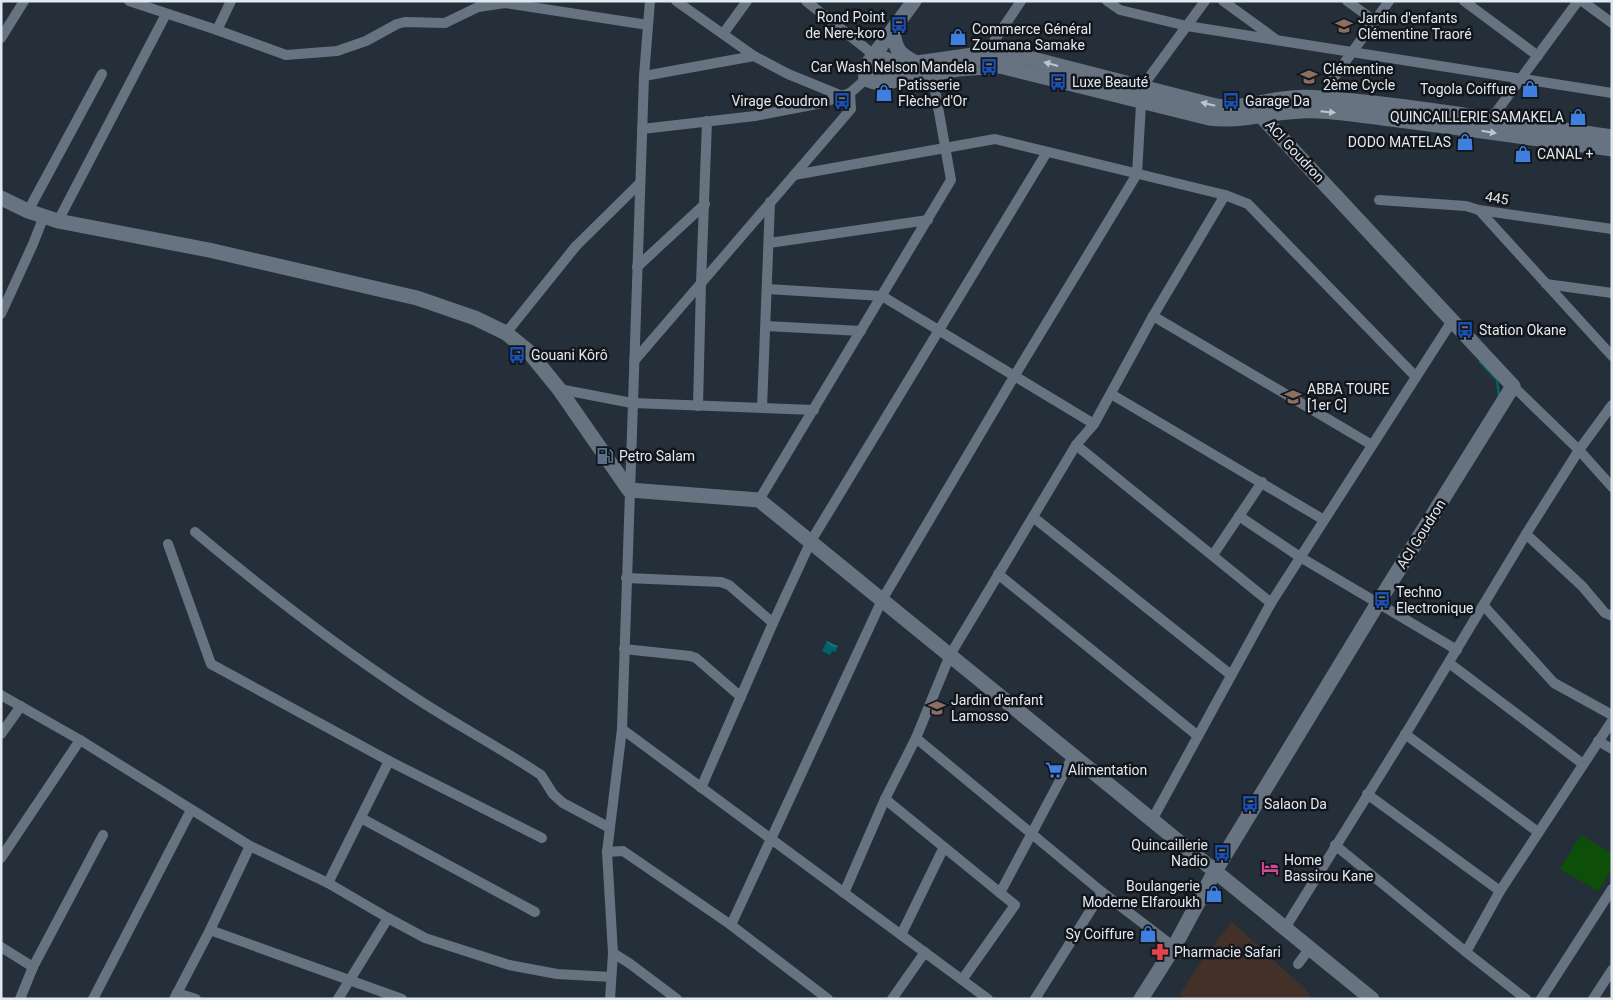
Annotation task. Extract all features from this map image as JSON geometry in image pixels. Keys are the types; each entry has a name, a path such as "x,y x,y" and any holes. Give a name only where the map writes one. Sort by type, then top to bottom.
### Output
{"street":[{"path":"1,38 24,1"},
{"path":"129,1 286,55 337,51 366,41 398,24 405,22 445,23 478,7 503,2 648,25"},
{"path":"217,30 231,1"},
{"path":"610,999 613,953 607,852 622,729 644,76 650,1"},
{"path":"676,1 754,56 788,74 846,94"},
{"path":"722,34 746,1"},
{"path":"806,1 874,55 897,63 917,63 994,52 1021,56 1141,94"},
{"path":"866,79 865,71 874,55 914,1"},
{"path":"986,53 1020,1"},
{"path":"1107,1 1120,10 1187,26 1612,93"},
{"path":"731,925 882,600 1137,174 1141,94 1205,1"},
{"path":"1223,1 1277,40"},
{"path":"1348,1 1375,21"},
{"path":"1328,99 1332,80 1389,1"},
{"path":"1464,1 1538,56"},
{"path":"1491,120 1580,1 1612,23"},
{"path":"1,314 34,244 51,219 166,14"},
{"path":"893,30 894,41 902,56 917,63"},
{"path":"644,76 754,56"},
{"path":"866,79 874,82 886,82 932,72 977,66 1000,66 1141,94 1216,106 1259,110 1328,112 1450,126 1612,149"},
{"path":"760,500 951,180 932,72"},
{"path":"28,211 102,74"},
{"path":"642,129 755,116 822,103 846,94 866,79"},
{"path":"634,361 851,109 846,94"},
{"path":"1259,110 1290,98 1328,99 1612,137"},
{"name":"ACI Goudron","path":"1141,999 1174,947 1215,871 1513,386 1259,110"},
{"path":"698,406 700,284 707,121"},
{"path":"794,175 995,139 1225,195 1248,204 1416,377"},
{"path":"702,788 810,541 1047,152"},
{"path":"506,333 576,246 640,183"},
{"path":"844,893 885,800 916,738 950,655 1076,445 1094,424 1153,316 1225,195"},
{"name":"445","path":"1378,200 1466,206 1479,210 1612,229"},
{"path":"2,201 51,219 209,250 418,298 475,318 506,333 528,351 559,389 629,490"},
{"path":"762,408 770,202"},
{"path":"637,266 704,204"},
{"path":"1479,210 1612,356"},
{"path":"769,244 928,220"},
{"path":"1546,284 1612,293"},
{"path":"767,289 882,296 1094,424"},
{"path":"1153,316 1372,445"},
{"path":"1152,820 1271,603 1452,321"},
{"path":"766,326 861,331"},
{"path":"1513,386 1579,450 1612,487"},
{"path":"559,389 632,403 814,410"},
{"path":"1111,394 1324,520"},
{"path":"1284,928 1457,650 1526,534 1579,450 1612,405"},
{"path":"1076,445 1271,603"},
{"path":"1213,555 1262,482"},
{"path":"629,490 760,500 1310,948 1356,994 1372,999"},
{"path":"1239,516 1300,558 1457,650"},
{"path":"1033,517 1231,675"},
{"path":"195,532 269,594 346,650 412,696 541,775 553,794 562,803 610,828"},
{"path":"1526,534 1582,586 1605,612 1612,616"},
{"path":"168,544 211,664 389,761 542,838"},
{"path":"998,574 1198,736"},
{"path":"626,578 721,582 729,585 773,623"},
{"path":"1484,606 1554,683 1612,715"},
{"path":"624,649 696,658 741,697"},
{"path":"1449,663 1583,764"},
{"path":"1,695 80,740 250,846 328,883 426,938 509,965 557,974 611,978"},
{"path":"1,734 21,706"},
{"path":"1466,952 1500,891 1612,721"},
{"path":"622,729 988,999"},
{"path":"1405,734 1538,832"},
{"path":"916,738 1032,832 1102,892 1174,947"},
{"path":"1,858 80,740"},
{"path":"1598,741 1612,749"},
{"path":"1000,893 1073,756"},
{"path":"328,883 389,761"},
{"path":"1367,794 1500,891"},
{"path":"885,800 1015,905 962,980"},
{"path":"93,999 191,810"},
{"path":"361,818 535,912"},
{"path":"20,999 33,966 103,835"},
{"path":"1335,845 1526,999"},
{"path":"196,999 175,996 210,930 250,846"},
{"path":"901,935 944,847"},
{"path":"607,852 623,851 731,925 825,998"},
{"path":"1541,999 1612,889"},
{"path":"1035,999 1102,892"},
{"path":"338,999 388,918"},
{"path":"210,930 402,999"},
{"path":"1,947 33,966"},
{"path":"1298,964 1310,948"},
{"path":"892,999 925,952"},
{"path":"613,953 677,999"},
{"path":"1593,999 1612,970"}],"shaded area":[{"path":"1232,922 1305,989 1312,999 1186,999 1180,994 1207,953"}],"green space":[{"path":"1581,835 1612,854 1612,869 1598,891 1560,869"}],"water":[{"path":"827,641 838,646 835,652 832,651 830,655 822,651"}],"waterway":[{"path":"1480,362 1497,380 1499,396"}],"place":[{"name":"Rond Point de Nere-koro","path":"899,25"},
{"name":"Jardin d'enfants Clémentine Traoré","path":"1344,26"},
{"name":"Commerce Général Zoumana Samake","path":"958,37"},
{"name":"Car Wash Nelson Mandela","path":"989,67"},
{"name":"Clémentine 2ème Cycle","path":"1309,77"},
{"name":"Luxe Beauté","path":"1058,82"},
{"name":"Togola Coiffure","path":"1530,89"},
{"name":"Patisserie Flèche d'Or","path":"884,93"},
{"name":"Virage Goudron","path":"842,101"},
{"name":"Garage Da","path":"1231,101"},
{"name":"QUINCAILLERIE SAMAKELA","path":"1578,117"},
{"name":"DODO MATELAS","path":"1465,142"},
{"name":"CANAL +","path":"1523,154"},
{"name":"Station Okane","path":"1465,330"},
{"name":"Gouani Kôrô","path":"517,355"},
{"name":"ABBA TOURE [1er C]","path":"1293,397"},
{"name":"Petro Salam","path":"605,456"},
{"name":"Techno Electronique","path":"1382,600"},
{"name":"Jardin d'enfant Lamosso","path":"937,708"},
{"name":"Alimentation","path":"1054,770"},
{"name":"Salaon Da","path":"1250,804"},
{"name":"Quincaillerie Nadio","path":"1222,853"},
{"name":"Home Bassirou Kane","path":"1270,868"},
{"name":"Boulangerie Moderne Elfaroukh","path":"1214,894"},
{"name":"Sy Coiffure","path":"1148,934"},
{"name":"Pharmacie Safari","path":"1160,952"}]}
